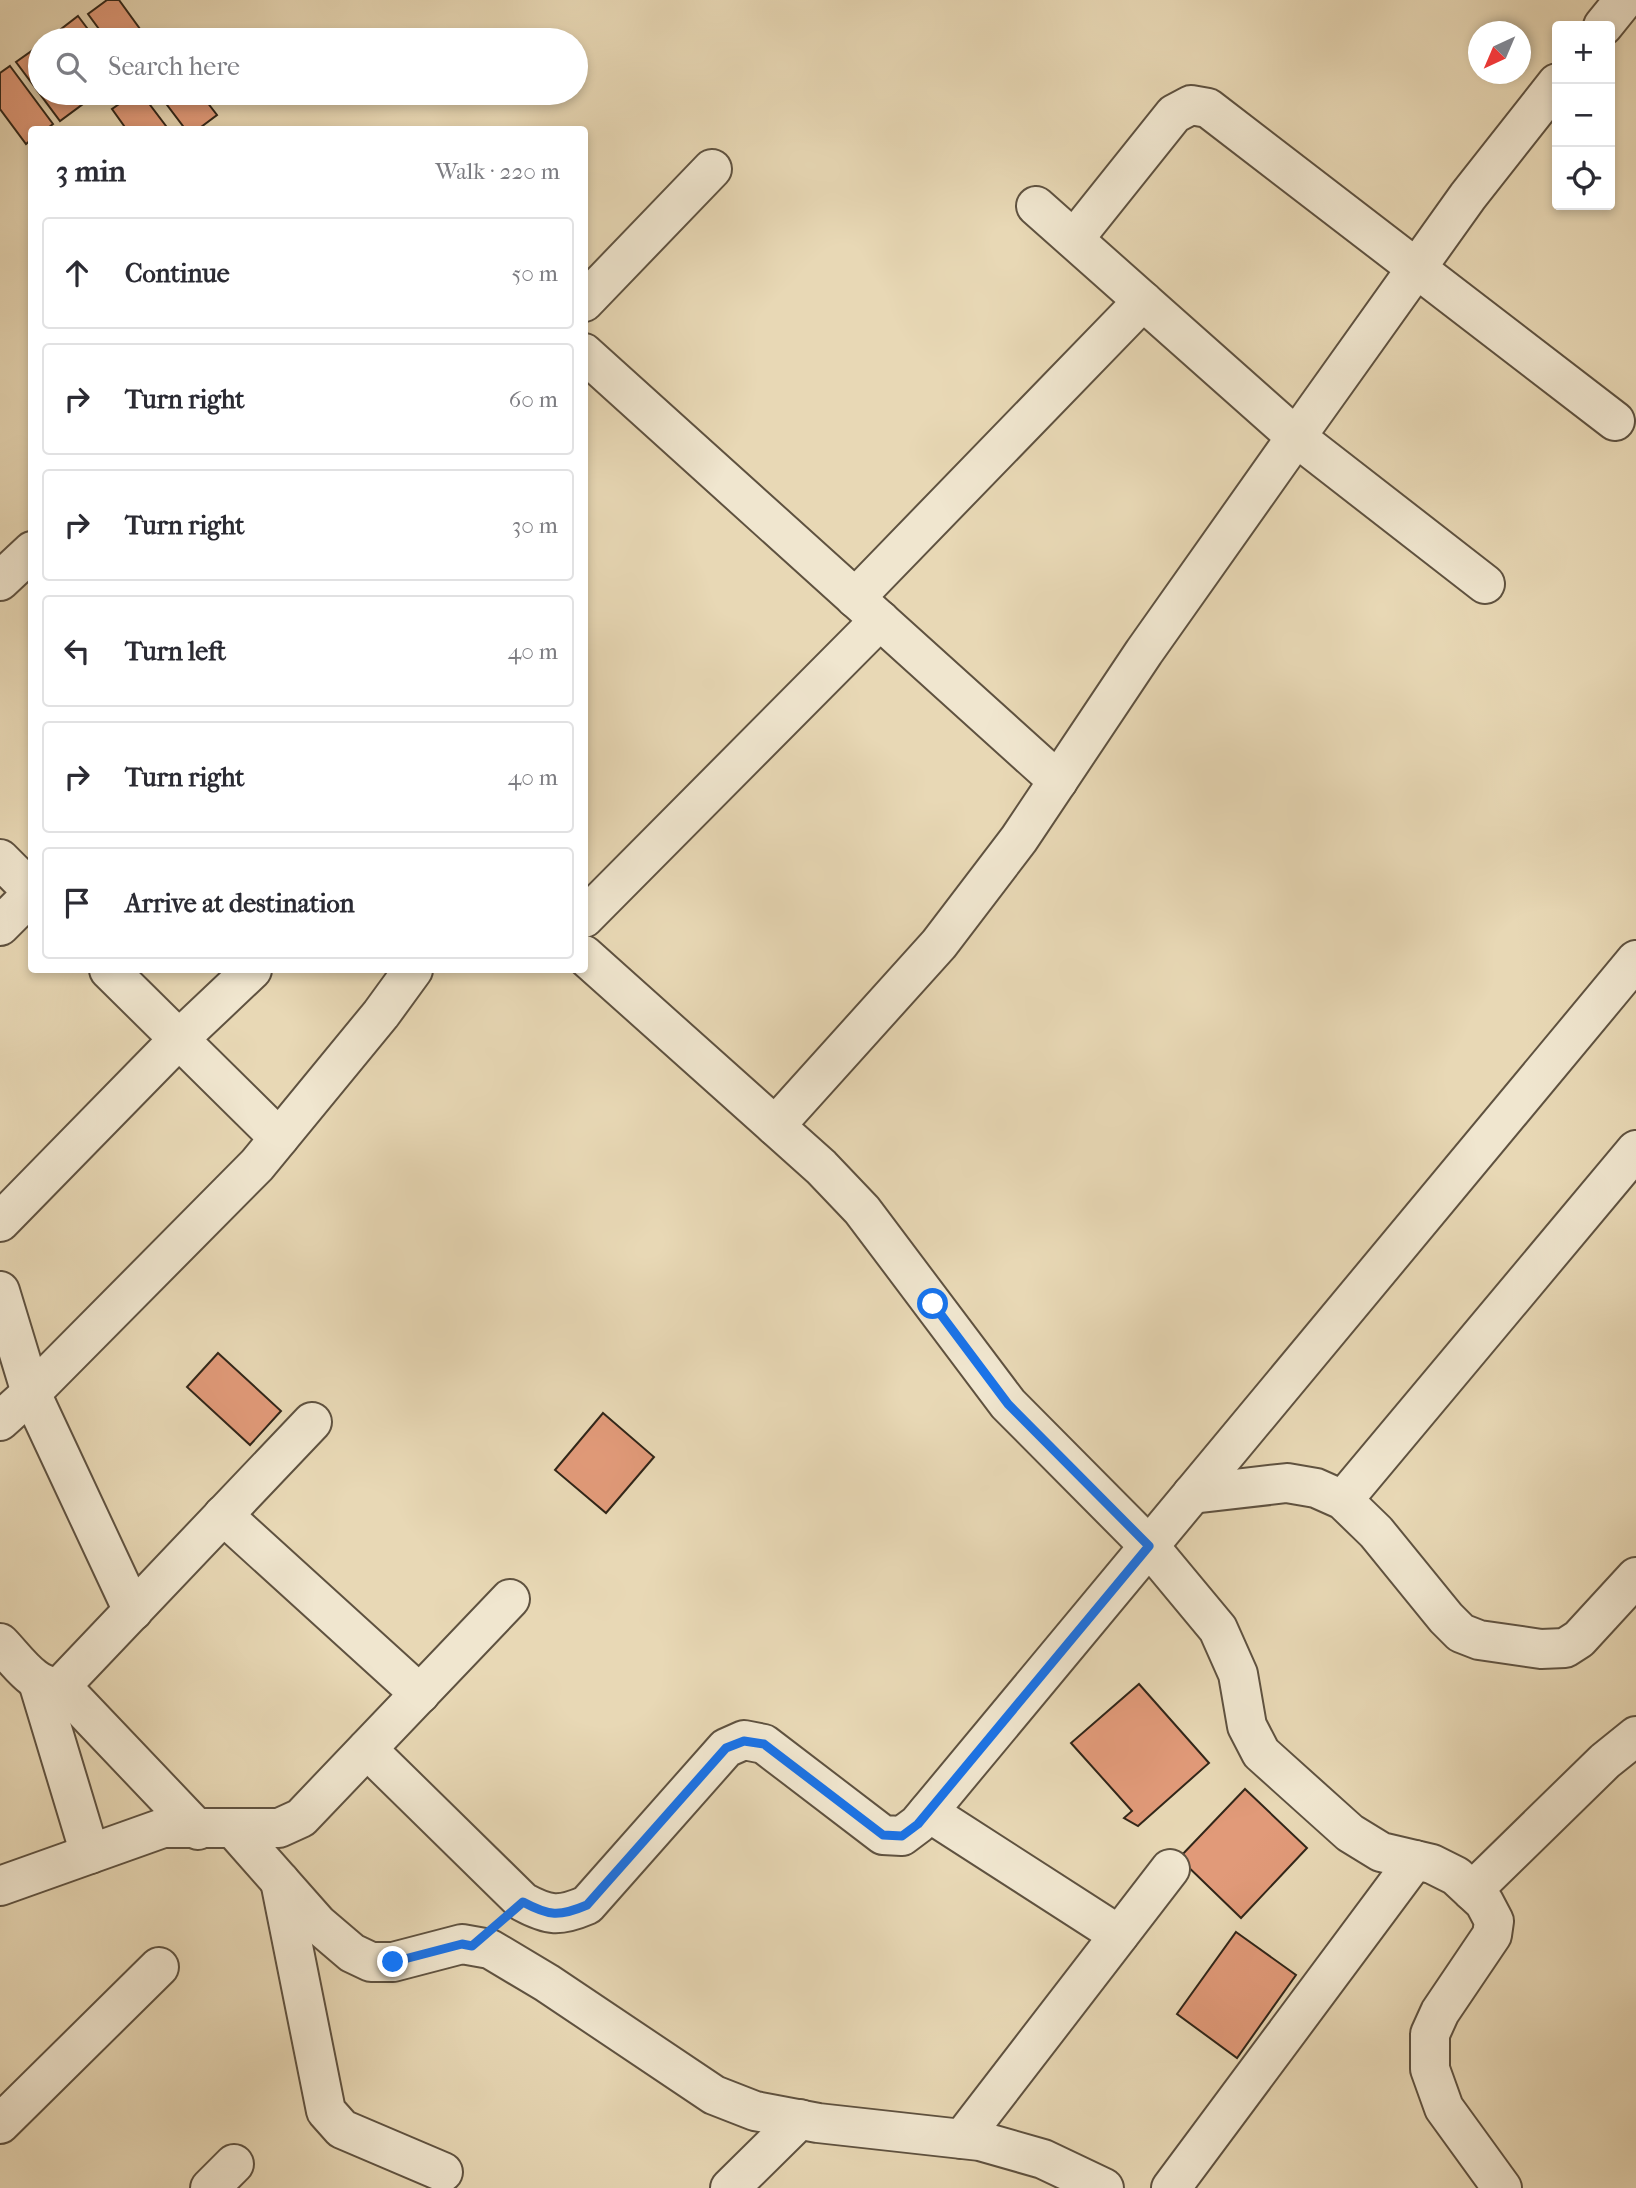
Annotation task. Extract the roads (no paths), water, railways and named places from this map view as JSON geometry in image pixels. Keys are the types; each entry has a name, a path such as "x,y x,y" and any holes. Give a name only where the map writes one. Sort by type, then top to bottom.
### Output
{"street":[{"path":"1607,21 1623,0"},
{"path":"775,1126 939,944 1019,839 1152,640 1296,437 1468,196 1556,84"},
{"path":"1074,239 1174,114 1191,105 1208,108 1615,421"},
{"path":"588,298 712,169"},
{"path":"1037,206 1296,437 1485,584"},
{"path":"588,914 868,609 1143,301"},
{"path":"588,357 1058,780"},
{"path":"0,581 28,555"},
{"path":"0,859 28,889"},
{"path":"0,926 28,897"},
{"path":"588,960 821,1167 862,1210 1008,1404 1149,1546 1219,1629 1238,1674 1247,1726 1261,1753 1350,1833 1381,1852 1432,1864 1456,1876 1485,1902 1494,1921 1492,1935 1440,2012 1430,2034 1430,2069 1444,2108 1502,2188"},
{"path":"367,1749 523,1902 545,1913 569,1913 587,1905 726,1748 744,1741 764,1744 883,1835 902,1836 918,1824 1636,960"},
{"path":"112,973 279,1138"},
{"path":"0,1222 178,1040 249,973"},
{"path":"0,1421 257,1165 381,1014 411,973"},
{"path":"1343,1500 1636,1150"},
{"path":"0,1291 31,1393 133,1611"},
{"path":"50,1684 133,1611 312,1422"},
{"path":"1192,1494 1287,1483 1316,1488 1343,1500 1376,1532 1446,1618 1461,1633 1479,1640 1541,1649 1565,1648 1579,1639 1636,1577"},
{"path":"223,1515 420,1694"},
{"path":"0,1886 163,1828 279,1828 301,1818 510,1599"},
{"path":"0,1643 280,1881 318,1924 352,1954 371,1962 393,1962 462,1944 490,1949 547,1983 714,2095 755,2111 980,2141 1043,2160 1104,2188"},
{"path":"50,1684 90,1854"},
{"path":"1472,1891 1605,1761 1636,1736"},
{"path":"928,1812 1119,1935"},
{"path":"1171,2188 1415,1860"},
{"path":"962,2139 1170,1869"},
{"path":"280,1881 326,2111 342,2129 443,2172"},
{"path":"472,1946 523,1902"},
{"path":"0,2124 159,1967"},
{"path":"730,2188 800,2119"}]}
